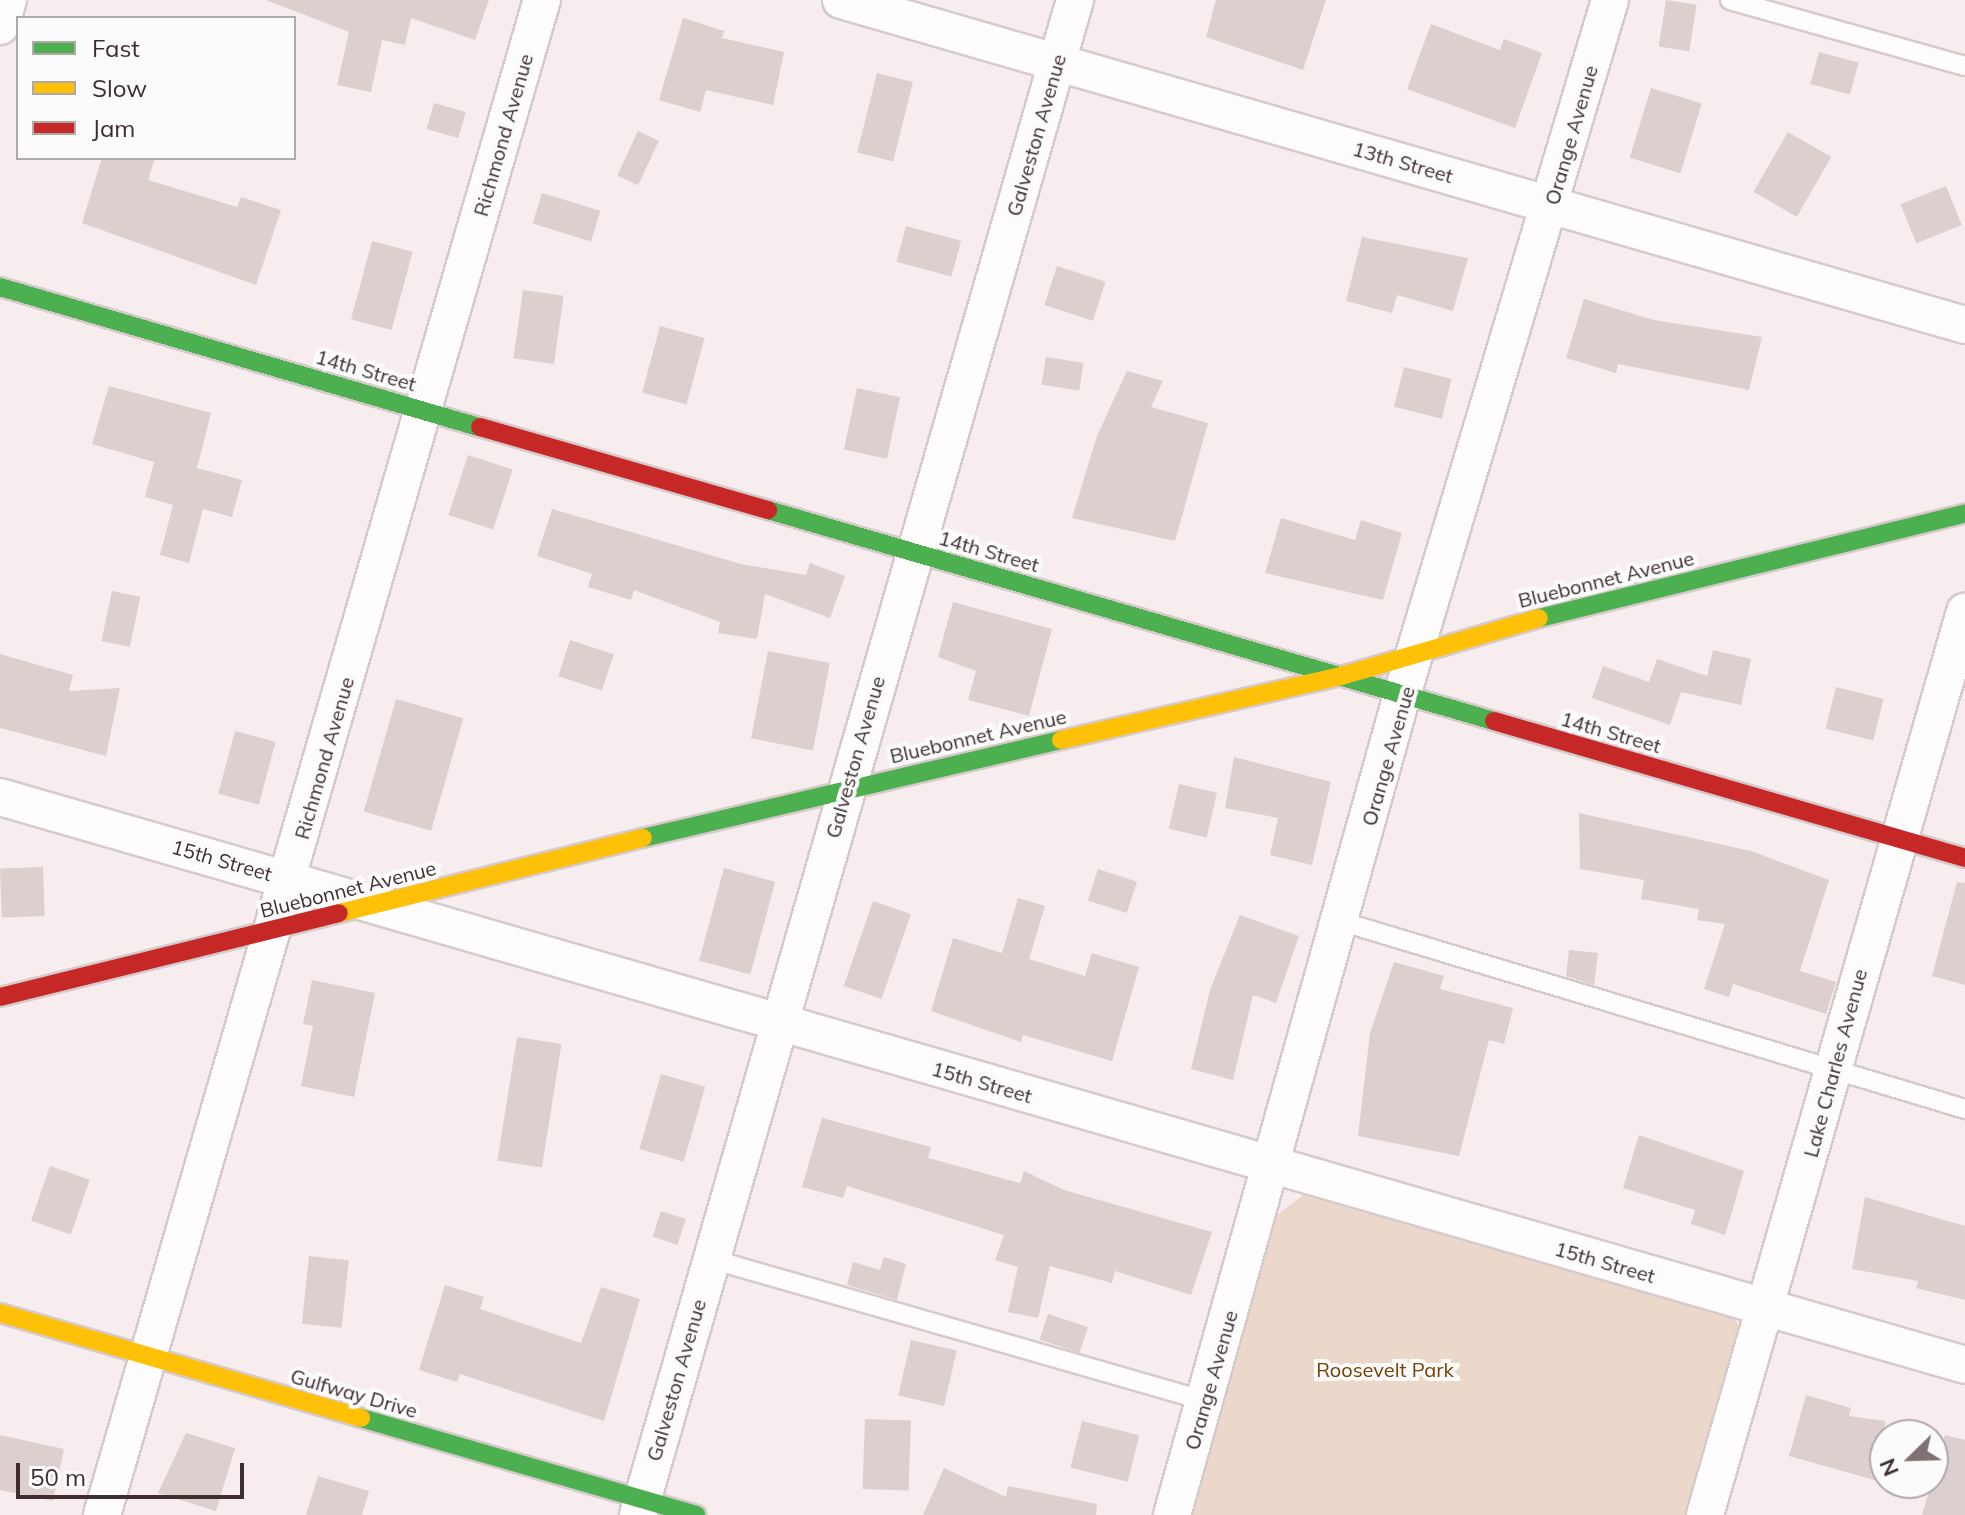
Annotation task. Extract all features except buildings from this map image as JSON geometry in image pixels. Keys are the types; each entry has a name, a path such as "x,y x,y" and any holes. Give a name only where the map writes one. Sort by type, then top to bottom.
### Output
{"street":[{"path":"0,26 8,0"},
{"name":"Richmond Avenue","path":"102,1515 542,0"},
{"name":"13th Street","path":"841,0 1965,325"},
{"name":"Galveston Avenue","path":"640,1507 912,552 1075,0"},
{"name":"Orange Avenue","path":"1172,1515 1343,922 1402,695 1422,647 1610,0"},
{"name":"14th Street","path":"0,287 1965,858"},
{"name":"Bluebonnet Avenue","path":"0,997 847,788 1341,676 1422,647 1965,513"},
{"name":"Lake Charles Avenue","path":"1705,1515 1835,1070 1896,838 1965,612"},
{"name":"15th Street","path":"0,797 1965,1365"},
{"name":"Gulfway Drive","path":"0,1313 640,1507 696,1515"}],"lane":[{"path":"1730,0 1965,66"},
{"path":"1343,922 1965,1109"},
{"path":"711,1259 1206,1401"}],"green space":[{"name":"Roosevelt Park","path":"1303,1195 1733,1318 1743,1330 1692,1515 1192,1515 1277,1215"}],"traffic: fast":[{"path":"0,287 480,427"},
{"path":"768,510 1494,721"},
{"path":"1539,618 1965,513"},
{"path":"643,838 1061,740"},
{"path":"361,1418 696,1515"}],"traffic: slow":[{"path":"1061,740 1341,676 1539,618"},
{"path":"339,913 643,838"},
{"path":"0,1313 361,1418"}],"traffic: jam":[{"path":"480,427 768,510"},
{"path":"1494,721 1965,858"},
{"path":"0,997 339,913"}]}
